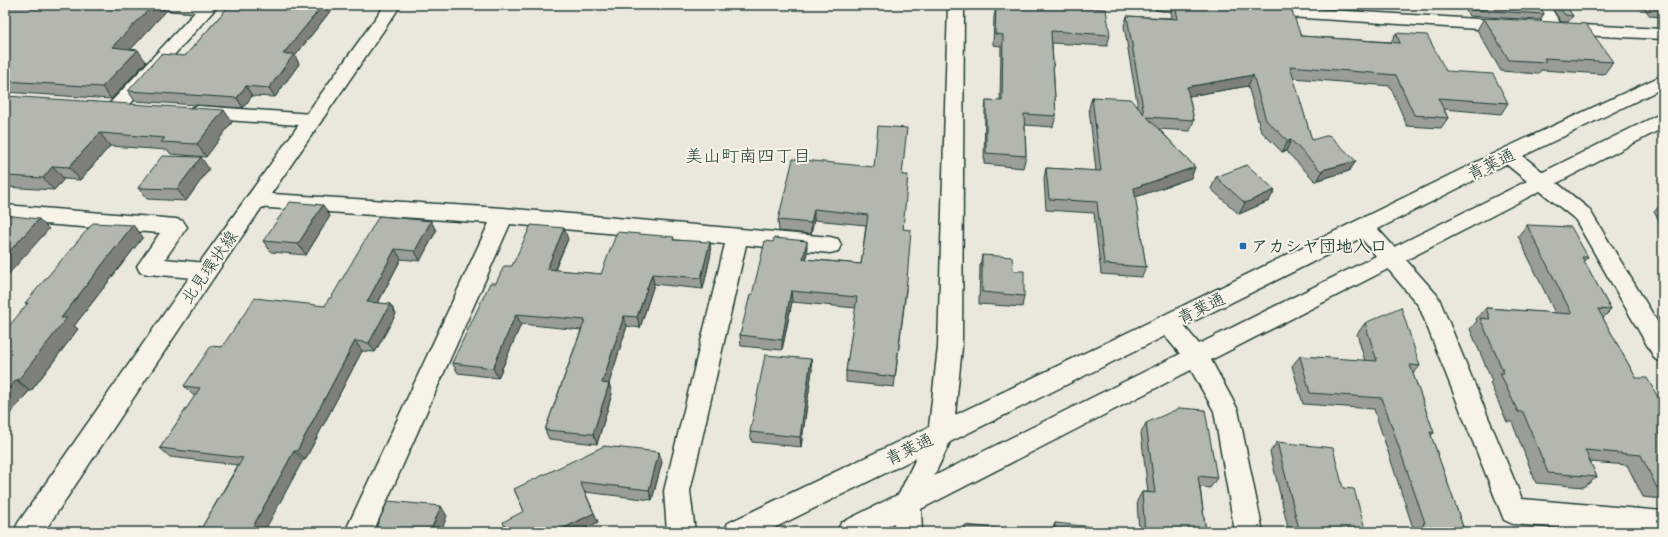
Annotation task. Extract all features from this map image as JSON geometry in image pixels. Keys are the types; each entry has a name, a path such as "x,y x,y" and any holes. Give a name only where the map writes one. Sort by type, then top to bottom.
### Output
{"street":[{"path":"140,108 109,106 208,8 162,5"},
{"name":"北見環状線","path":"28,532 255,200 393,5"},
{"path":"908,532 908,503 941,433 950,347 956,5"},
{"path":"1162,5 1217,8"},
{"path":"1540,28 1541,5"},
{"path":"1249,10 1663,34"},
{"name":"青葉通","path":"738,532 1168,324 1508,155 1663,81"},
{"path":"179,111 312,120"},
{"path":"850,532 1663,120"},
{"path":"1508,155 1582,214 1657,331 1663,352"},
{"path":"255,200 503,216 830,245"},
{"path":"5,212 176,227 148,266 206,271"},
{"path":"358,532 503,216"},
{"path":"1364,227 1429,300 1513,511 1663,524"},
{"path":"681,532 678,491 738,237"},
{"path":"1168,324 1196,356 1226,410 1250,532"}],"building":[{"path":"5,5 153,5 112,47 138,50 102,87 5,81"},
{"path":"230,5 323,5 283,54 294,54 269,88 246,86 237,98 128,91 161,54 185,56"},
{"path":"1003,5 1040,5 1106,9 1110,35 1051,31 1056,116 1024,114 1026,156 986,153 986,100 1002,101 1003,35 995,34 996,6 1003,7"},
{"path":"1175,5 1238,5 1291,8 1301,36 1400,43 1396,33 1427,35 1446,71 1493,74 1508,103 1438,98 1448,118 1414,115 1396,75 1290,66 1312,140 1329,135 1356,161 1322,170 1322,172 1291,140 1288,141 1266,120 1253,75 1187,87 1194,120 1147,117 1195,167 1134,188 1146,267 1104,264 1097,202 1049,199 1046,168 1101,171 1092,97 1130,99 1144,114 1127,16 1178,19"},
{"path":"1470,5 1539,5 1544,14 1473,10"},
{"path":"1558,5 1565,5 1573,16 1565,15"},
{"path":"1484,18 1586,24 1613,62 1544,58 1546,62 1509,60"},
{"path":"5,96 224,110 197,144 161,142 165,138 100,133 69,167 53,166 43,178 5,176"},
{"path":"878,126 907,128 902,175 908,175 903,229 911,230 907,280 895,377 846,371 857,297 791,291 782,340 740,335 750,295 752,295 765,241 773,242 774,238 807,241 803,259 861,264 868,215 814,209 811,223 778,220 793,159 874,167"},
{"path":"162,156 201,157 177,189 138,188"},
{"path":"1247,165 1275,190 1245,203 1216,177"},
{"path":"290,202 323,205 298,244 263,241"},
{"path":"5,215 39,219 5,256"},
{"path":"379,216 431,221 415,251 395,249 367,302 390,304 369,343 355,341 297,451 294,451 250,532 196,532 199,526 202,527 243,458 160,448 200,388 184,386 211,346 222,347 255,298 325,306"},
{"path":"93,223 133,225 61,318 67,318 18,380 16,380 5,393 5,331 28,303 25,303"},
{"path":"531,225 564,228 547,269 601,274 617,232 674,237 673,240 710,242 701,278 652,274 637,317 624,316 602,383 609,384 593,434 545,430 585,320 516,314 493,368 452,363 490,283 496,283 504,266 512,266"},
{"path":"1527,225 1571,227 1588,257 1582,257 1611,310 1598,309 1636,378 1647,378 1663,406 1663,488 1657,488 1641,455 1585,450 1597,477 1548,473 1523,412 1518,412 1500,373 1504,373 1480,318 1490,319 1486,308 1572,314"},
{"path":"982,255 1012,257 1013,271 1024,271 1024,296 982,292"},
{"path":"1401,307 1420,366 1410,365 1434,433 1430,432 1463,527 1468,528 1470,532 1426,532 1423,523 1425,523 1382,398 1310,393 1300,356 1377,361 1365,323"},
{"path":"765,355 811,359 800,437 750,432"},
{"path":"1180,408 1205,410 1217,478 1198,476 1206,532 1145,532 1142,492 1155,493 1146,423"},
{"path":"1277,442 1333,448 1343,488 1354,489 1366,532 1312,532 1311,530 1299,529"},
{"path":"604,446 659,452 649,490 580,482 594,513 556,532 507,532 503,522 524,511 514,489"},
{"path":"388,501 441,506 430,532 374,532"},
{"path":"1055,523 1102,528 1102,532 1055,532"},
{"path":"965,525 1028,532 965,532"}],"place":[{"name":"アカシヤ団地入口","path":"1243,246"}],"district":[{"name":"美山町南四丁目","path":"748,156"}]}
